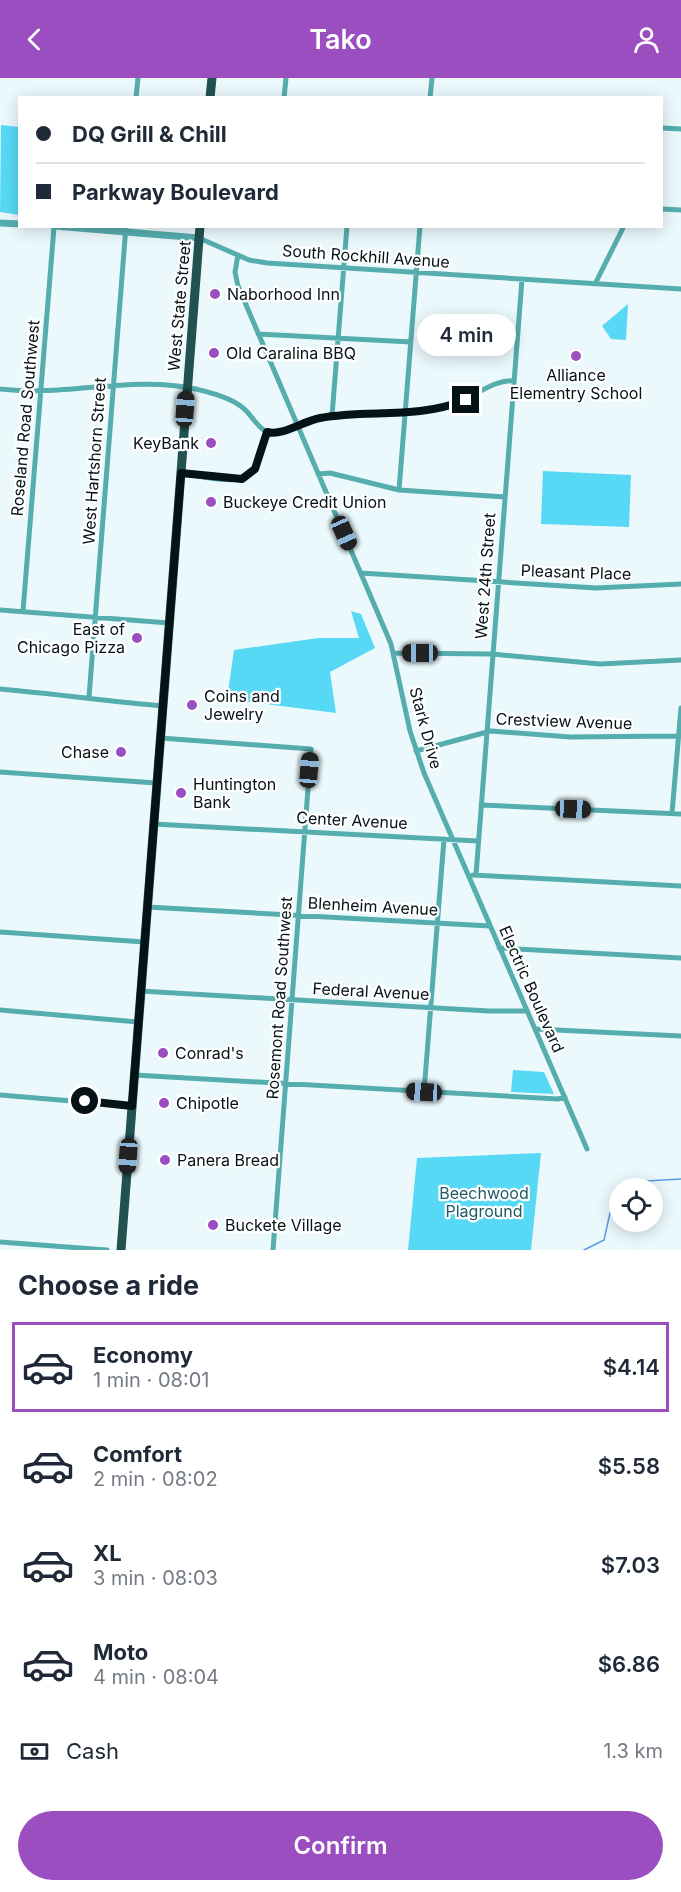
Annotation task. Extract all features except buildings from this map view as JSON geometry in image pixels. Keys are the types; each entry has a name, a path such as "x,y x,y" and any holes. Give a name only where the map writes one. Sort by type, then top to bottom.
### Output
{"highway":[{"path":"210,96 212,78"},
{"name":"West State Street","path":"121,1250 200,228"}],"street":[{"path":"136,96 138,78"},
{"path":"284,96 286,78"},
{"path":"430,96 432,78"},
{"path":"663,128 681,129"},
{"path":"663,209 681,210"},
{"path":"0,223 18,224"},
{"name":"Roseland Road Southwest","path":"23,611 54,228"},
{"name":"South Rockhill Avenue","path":"102,228 199,238 238,255 267,263 681,289"},
{"path":"332,416 347,228"},
{"path":"399,490 420,228"},
{"path":"595,284 621,228"},
{"name":"West Hartshorn Street","path":"89,697 126,229"},
{"name":"Stark Drive","path":"238,255 236,279 394,653 416,751 453,840"},
{"name":"West 24th Street","path":"476,874 522,279"},
{"path":"258,334 411,342"},
{"path":"0,389 41,392 113,386 187,387 236,402 267,432 279,433 297,424 332,416 405,414 454,404 500,382 514,381"},
{"path":"181,473 245,478 257,465 267,432"},
{"path":"318,474 327,473 399,490 505,497"},
{"name":"Pleasant Place","path":"361,573 612,588 681,584"},
{"path":"0,610 169,623"},
{"path":"394,653 492,654 600,664 681,660"},
{"path":"0,690 162,706"},
{"path":"672,813 681,708"},
{"name":"Crestview Avenue","path":"416,751 486,731 570,737 678,736"},
{"name":"Rosemont Road Southwest","path":"160,738 310,748 273,1250"},
{"path":"0,772 156,783"},
{"path":"481,805 681,814"},
{"name":"Center Avenue","path":"153,824 478,841"},
{"path":"424,1092 444,839"},
{"name":"Electric Boulevard","path":"453,840 586,1149"},
{"path":"469,875 681,886"},
{"name":"Blenheim Avenue","path":"147,907 490,926"},
{"path":"0,932 144,942"},
{"path":"500,948 681,958"},
{"name":"Federal Avenue","path":"140,991 430,1008 527,1011"},
{"path":"0,1010 138,1022"},
{"path":"535,1029 681,1036"},
{"path":"134,1075 558,1099 565,1097"},
{"path":"0,1095 132,1106"},
{"path":"0,1242 107,1250"}],"green space":[{"path":"1,125 18,127 18,215 0,212"},
{"path":"628,304 626,340 611,339 602,326"},
{"path":"543,471 631,475 629,527 541,524"},
{"path":"351,611 361,614 375,648 330,672 336,713 227,699 234,650 318,638 359,638"},
{"path":"513,1070 544,1072 554,1094 511,1092"},
{"name":"Beechwood Plaground","path":"541,1153 531,1250 408,1250 417,1158"}],"waterway":[{"path":"663,1180 681,1179"},
{"path":"584,1250 604,1240 609,1218"}],"place":[{"name":"Naborhood Inn","path":"215,294"},
{"name":"Old Caralina BBQ","path":"214,353"},
{"name":"Alliance Elementry School","path":"576,356"},
{"name":"KeyBank","path":"211,443"},
{"name":"Buckeye Credit Union","path":"211,502"},
{"name":"East of Chicago Pizza","path":"137,638"},
{"name":"Coins and Jewelry","path":"192,705"},
{"name":"Chase","path":"121,752"},
{"name":"Huntington Bank","path":"181,793"},
{"name":"Conrad's","path":"163,1053"},
{"name":"Chipotle","path":"164,1103"},
{"name":"Panera Bread","path":"165,1160"},
{"name":"Buckete Village","path":"213,1225"}],"route":[{"path":"85,1101 132,1106 181,473 242,479 255,469 267,432 279,433 297,424 327,417 405,414 434,410 466,400"}]}
